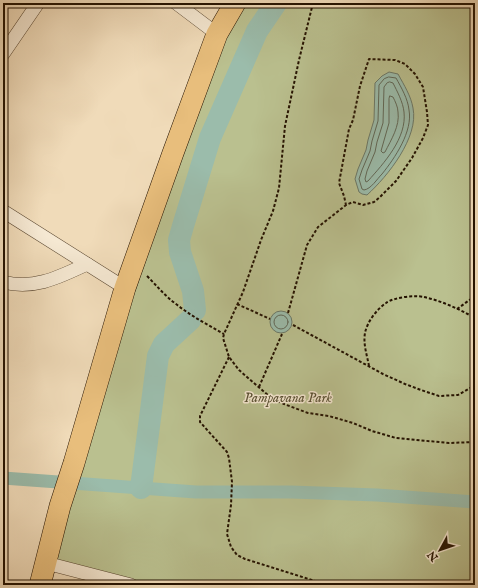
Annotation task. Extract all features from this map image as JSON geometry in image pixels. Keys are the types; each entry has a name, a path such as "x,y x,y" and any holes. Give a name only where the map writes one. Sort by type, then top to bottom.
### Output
{"main road":[{"path":"40,585 60,506 125,288 217,34 235,3"}],"street":[{"path":"3,54 38,3"},
{"path":"176,3 217,34"},
{"path":"3,211 125,288"},
{"path":"3,282 25,285 42,283 59,278 87,264"},
{"path":"46,563 131,585"}],"path":[{"path":"313,3 285,126 279,188 273,211 243,292 223,338 229,357 239,370 270,397 308,413 329,416 396,438 449,443 475,442"},
{"path":"288,313 307,245 318,227 346,205 353,202 363,205 374,202 380,197 396,181 412,158 423,138 428,125 422,87 415,74 405,64 395,60 369,59 363,75 347,140 339,183 346,205"},
{"path":"134,262 164,294 176,304 194,317 224,334"},
{"path":"369,366 365,343 365,332 372,317 386,303 402,297 422,296 439,301 475,318"},
{"path":"457,309 475,296"},
{"path":"237,304 270,319"},
{"path":"293,325 405,384 439,396 458,395 475,384"},
{"path":"259,387 282,334"},
{"path":"229,357 200,416 200,422 227,452 229,458 232,482 231,505 227,534 231,548 237,555 246,559 328,585"}],"green space":[{"name":"Pampavana Park","path":"235,3 475,3 475,585 131,585 46,563 60,506"}],"water":[{"path":"389,72 398,74 411,99 414,119 407,143 392,167 367,195 362,194 359,192 355,179 366,150 374,120 375,83"},
{"path":"277,311 285,311 292,318 292,326 285,333 277,333 270,326 270,318"}],"waterway":[{"path":"195,310 193,291 180,252 179,240 210,138 257,31 276,3"},
{"path":"141,488 158,356 164,344 190,320"},
{"path":"3,478 196,492 291,492 377,495 475,502"}]}
